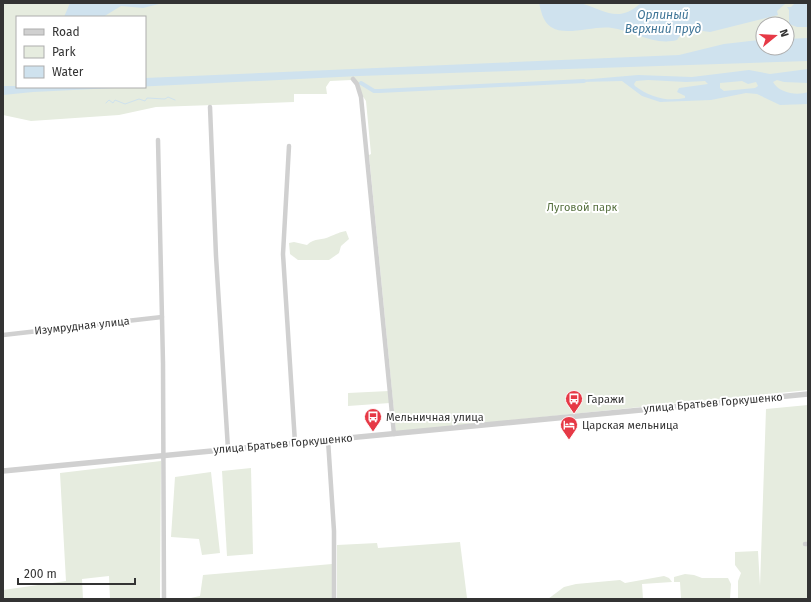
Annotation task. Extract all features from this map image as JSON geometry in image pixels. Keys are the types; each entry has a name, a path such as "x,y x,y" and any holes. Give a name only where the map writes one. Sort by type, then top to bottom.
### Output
{"street":[{"path":"353,79 357,84 361,97 394,434"},
{"path":"210,107 216,256 228,449"},
{"path":"158,140 162,317 164,599"},
{"path":"289,146 283,254 295,443"},
{"name":"Изумрудная улица","path":"3,335 162,317"},
{"name":"улица Братьев Горкушенко","path":"3,470 808,394"},
{"path":"328,440 334,531 334,599"}],"green space":[{"name":"Луговой парк","path":"3,3 808,3 808,390 396,432 369,155 371,154 366,101 352,80 330,81 326,87 327,94 294,94 294,102 156,107 119,115 31,121 3,115"},
{"path":"346,231 349,239 341,246 339,253 329,260 298,260 290,254 289,243 294,242 307,245 313,241"},
{"path":"389,391 390,403 348,406 348,393"},
{"path":"808,405 808,599 738,599 738,581 741,573 735,565 735,552 758,551 760,586 766,409"},
{"path":"161,461 160,599 110,599 109,576 82,579 83,599 3,599 3,590 66,581 60,473"},
{"path":"251,468 253,554 227,556 222,471"},
{"path":"211,472 220,553 202,555 199,539 171,537 175,477"},
{"path":"460,542 467,598 337,599 337,545 377,543 378,548"},
{"path":"332,564 332,599 186,599 200,596 203,575"},
{"path":"685,574 702,578 728,578 731,584 730,599 681,599 680,582 674,582 674,577"},
{"path":"664,576 669,578 672,582 642,584 643,599 548,599 564,587 576,584 620,580 625,583"}],"water":[{"name":"Орлиный Верхний пруд","path":"575,2 611,14 625,13 641,3 785,4 777,11 778,15 755,16 755,21 710,32 688,29 683,31 677,40 669,41 652,40 612,28 572,31 557,30 548,25 543,16 539,3"},
{"path":"70,3 163,3 143,8 121,6 105,16 64,16"},
{"path":"795,3 808,3 808,27 795,26 795,16 789,16 789,10 787,7 791,7"},
{"path":"808,38 808,61 359,76 146,87 146,78 679,55 724,44 755,40 755,56 795,56 795,39"},
{"path":"808,69 808,83 784,82 777,80 773,82 779,89 789,93 799,94 808,92 808,104 780,105 757,94 746,93 711,100 660,102 642,96 622,81 580,82 580,80 638,75 692,77 749,70 770,74","holes":["648,80 686,82 705,81 708,84 679,88 677,92 685,96 685,98 665,99 652,96 634,84 636,81","742,81 748,84 756,82 758,86 755,88 724,91 720,88 720,83"]},
{"path":"3,86 16,86 16,88 115,88 3,95"}],"waterway":[{"path":"361,83 374,91 379,91 584,81"},
{"path":"106,103 109,100 113,103 115,100 125,104 139,99 145,101 147,98 165,99 168,97 175,100"}],"place":[{"name":"Гаражи","path":"574,414"},
{"name":"Мельничная улица","path":"373,432"},
{"name":"Царская мельница","path":"569,440"}]}
